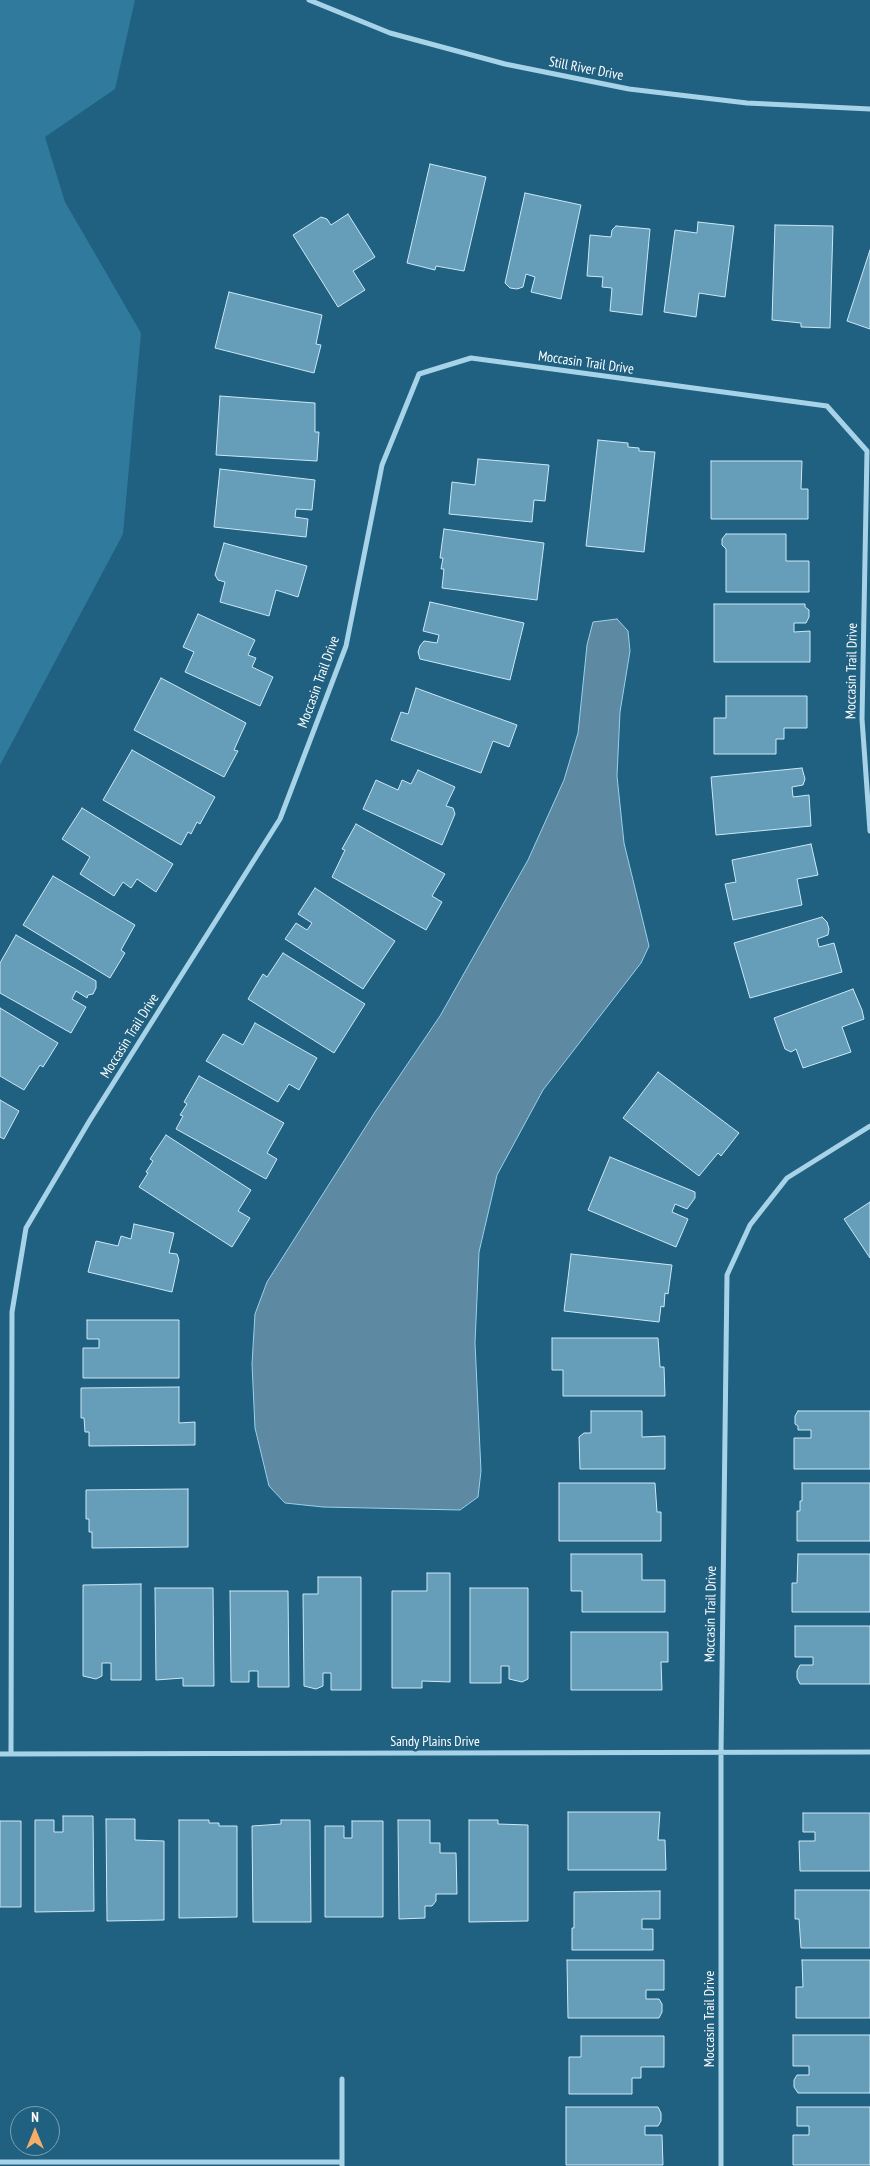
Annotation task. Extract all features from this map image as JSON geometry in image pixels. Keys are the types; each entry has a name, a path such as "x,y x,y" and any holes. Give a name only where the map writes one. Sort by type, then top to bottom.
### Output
{"street":[{"name":"Still River Drive","path":"309,0 390,33 505,64 629,89 747,103 870,108"},
{"name":"Moccasin Trail Drive","path":"11,1754 12,1312 26,1228 90,1120 280,819 346,646 382,465 419,374 471,358 827,406 867,451 862,719 870,832"},
{"name":"Moccasin Trail Drive","path":"721,2166 721,1753 727,1275 750,1225 788,1178 870,1126"},
{"name":"Sandy Plains Drive","path":"0,1754 870,1752"},
{"path":"0,2162 342,2164 342,2079"}],"shaded area":[{"path":"0,0 135,0 115,89 45,137 65,202 141,333 123,534 0,765"},
{"path":"617,619 628,631 630,651 620,712 617,776 624,843 649,946 641,963 543,1090 497,1175 479,1252 475,1343 481,1471 478,1497 460,1510 323,1507 285,1503 269,1486 255,1428 252,1364 255,1314 267,1282 375,1112 440,1016 528,860 564,780 578,733 587,645 593,622"}],"building":[{"path":"430,164 486,177 464,271 436,266 435,270 407,263"},
{"path":"525,193 581,205 561,299 531,292 535,277 526,274 523,287 517,289 510,288 505,283"},
{"path":"348,214 375,257 353,271 365,290 338,307 293,235 321,217 327,219 331,225"},
{"path":"698,222 734,226 725,297 699,293 696,317 664,312 675,230 697,233"},
{"path":"775,225 833,226 830,328 801,327 801,323 772,320"},
{"path":"616,226 650,229 642,315 610,311 612,288 602,287 603,277 587,276 590,235 611,237 612,230"},
{"path":"870,250 870,329 847,321"},
{"path":"229,292 322,315 316,344 321,345 314,373 215,348"},
{"path":"220,396 315,403 315,432 319,432 317,461 216,455"},
{"path":"598,440 628,443 628,447 639,448 639,451 655,452 644,552 586,546"},
{"path":"478,459 549,465 545,501 534,500 532,522 449,514 452,482 475,485"},
{"path":"711,461 802,461 801,489 808,489 808,519 711,519"},
{"path":"220,469 315,480 312,510 296,509 295,517 308,519 306,537 214,527"},
{"path":"444,529 544,543 537,600 442,588 444,569 441,569 443,558 440,558"},
{"path":"726,534 786,534 786,561 809,561 809,592 726,592 726,549 722,545 722,539"},
{"path":"224,543 307,566 298,597 276,590 269,616 220,602 225,582 218,580 215,575"},
{"path":"430,602 524,623 510,680 420,659 418,652 420,646 424,641 437,643 439,635 423,631"},
{"path":"714,604 805,604 805,607 809,610 809,617 806,623 794,623 794,632 810,631 810,662 714,662"},
{"path":"198,614 255,640 248,655 256,658 252,667 273,677 260,706 185,672 194,652 183,647"},
{"path":"161,678 246,723 234,750 238,751 224,777 134,730"},
{"path":"416,688 517,725 509,747 493,741 481,773 391,740 401,712 408,714"},
{"path":"726,696 807,696 807,728 784,728 784,739 776,739 776,754 714,754 714,718 726,718"},
{"path":"132,750 215,797 200,824 197,822 191,834 188,832 181,845 103,800"},
{"path":"802,768 805,779 803,785 792,787 793,797 809,795 811,826 716,835 711,777"},
{"path":"418,770 455,787 446,806 453,808 455,814 442,845 363,809 376,780 398,790 402,780 411,784"},
{"path":"82,808 173,864 156,892 137,879 131,888 123,882 114,896 80,874 90,857 62,839"},
{"path":"356,824 445,874 432,896 442,902 426,930 332,877 345,850 342,849"},
{"path":"811,844 818,875 797,879 802,905 733,920 725,884 736,882 732,860"},
{"path":"53,876 135,925 121,950 125,953 110,978 23,925"},
{"path":"315,888 395,941 363,989 285,939 296,923 307,930 312,923 298,914"},
{"path":"822,917 827,922 829,929 828,935 817,939 819,947 834,943 842,972 750,998 734,943"},
{"path":"16,935 96,981 96,988 93,994 88,995 87,998 76,991 72,999 86,1007 71,1033 0,993 0,963"},
{"path":"283,953 365,1004 334,1053 248,999 263,974 267,977"},
{"path":"853,989 864,1019 842,1027 851,1052 803,1068 796,1049 791,1052 785,1049 774,1018"},
{"path":"0,1008 58,1043 43,1067 40,1065 24,1090 0,1076"},
{"path":"255,1023 317,1058 299,1090 289,1084 278,1102 206,1061 223,1034 243,1045"},
{"path":"658,1072 739,1133 721,1156 718,1153 699,1176 623,1118"},
{"path":"199,1076 284,1123 267,1153 277,1159 266,1179 176,1129 183,1116 180,1115 187,1104 184,1102"},
{"path":"0,1100 19,1111 4,1139 0,1137"},
{"path":"166,1135 251,1190 238,1211 250,1218 232,1247 139,1187 153,1161 150,1159"},
{"path":"610,1157 695,1192 695,1198 687,1209 675,1204 672,1212 688,1219 676,1247 588,1210"},
{"path":"870,1202 870,1258 844,1219"},
{"path":"134,1224 174,1233 169,1253 177,1254 179,1260 172,1292 88,1272 96,1241 118,1246 121,1236 131,1239"},
{"path":"571,1254 672,1265 668,1294 665,1293 664,1307 661,1306 659,1322 564,1311"},
{"path":"87,1320 179,1320 179,1378 83,1378 83,1348 99,1348 99,1339 87,1339"},
{"path":"552,1338 658,1338 660,1367 664,1367 665,1396 563,1396 563,1370 552,1370"},
{"path":"179,1387 179,1423 195,1422 195,1445 89,1446 89,1432 85,1432 84,1418 81,1418 81,1388"},
{"path":"591,1411 642,1411 642,1437 665,1436 665,1469 580,1469 579,1437 584,1433 591,1433"},
{"path":"798,1411 870,1411 870,1469 794,1469 794,1438 811,1438 811,1430 798,1430 798,1426 795,1424 795,1416"},
{"path":"559,1483 655,1483 657,1512 661,1512 661,1541 559,1541"},
{"path":"802,1483 870,1483 870,1541 797,1541 797,1511 800,1511 800,1501 802,1501"},
{"path":"188,1489 188,1547 92,1548 92,1532 89,1532 89,1519 86,1519 86,1490"},
{"path":"571,1554 642,1554 642,1580 665,1580 665,1612 582,1612 582,1591 571,1591"},
{"path":"798,1554 870,1554 870,1612 792,1612 792,1583 797,1583"},
{"path":"427,1573 450,1573 450,1682 422,1681 422,1688 392,1688 392,1591 427,1591"},
{"path":"318,1577 361,1577 361,1690 331,1690 331,1673 323,1673 323,1686 316,1689 304,1686 303,1594 318,1594"},
{"path":"141,1584 141,1680 111,1680 111,1663 102,1663 102,1676 96,1679 83,1676 83,1585"},
{"path":"155,1588 213,1588 214,1686 183,1686 183,1678 156,1680"},
{"path":"470,1588 528,1588 528,1679 522,1682 509,1679 509,1666 501,1666 501,1683 470,1683"},
{"path":"230,1591 288,1591 289,1687 258,1687 258,1671 249,1671 249,1682 231,1682"},
{"path":"795,1626 870,1626 870,1684 800,1684 797,1678 797,1671 800,1665 813,1665 813,1657 795,1657"},
{"path":"571,1632 668,1632 668,1662 661,1662 662,1690 571,1690"},
{"path":"568,1812 660,1812 658,1840 665,1840 666,1870 568,1870"},
{"path":"803,1813 870,1813 870,1871 800,1871 799,1841 815,1841 815,1832 803,1832"},
{"path":"63,1816 93,1816 94,1911 35,1912 35,1820 54,1820 54,1832 63,1832"},
{"path":"106,1819 135,1819 135,1840 164,1841 164,1920 107,1921"},
{"path":"179,1820 209,1820 209,1823 219,1823 219,1826 237,1826 237,1917 179,1918"},
{"path":"281,1820 310,1820 311,1922 253,1922 252,1826 281,1824"},
{"path":"398,1820 430,1820 430,1843 440,1843 440,1853 456,1853 457,1894 436,1894 436,1901 432,1906 425,1906 425,1918 399,1919"},
{"path":"469,1820 498,1820 498,1824 528,1825 528,1921 469,1922"},
{"path":"0,1821 21,1821 21,1907 0,1907"},
{"path":"352,1821 383,1821 383,1917 325,1917 325,1826 344,1826 344,1838 352,1838"},
{"path":"795,1890 870,1890 870,1948 801,1948 799,1919 795,1919"},
{"path":"660,1891 660,1919 642,1919 642,1929 653,1929 653,1950 572,1950 574,1892"},
{"path":"567,1960 664,1960 664,1990 646,1990 646,1999 659,1999 662,2004 662,2012 659,2018 568,2018"},
{"path":"802,1960 870,1960 870,2018 796,2018 796,1987 803,1987"},
{"path":"793,2035 870,2035 870,2093 798,2093 794,2087 794,2080 797,2075 809,2075 809,2066 793,2066"},
{"path":"581,2036 664,2036 664,2067 641,2067 641,2078 632,2078 632,2094 569,2094 569,2057 581,2057"},
{"path":"566,2107 658,2107 661,2113 661,2121 658,2126 645,2126 645,2135 662,2135 663,2165 566,2165"},
{"path":"797,2107 870,2107 870,2165 793,2165 793,2135 809,2135 809,2126 797,2126"}]}
